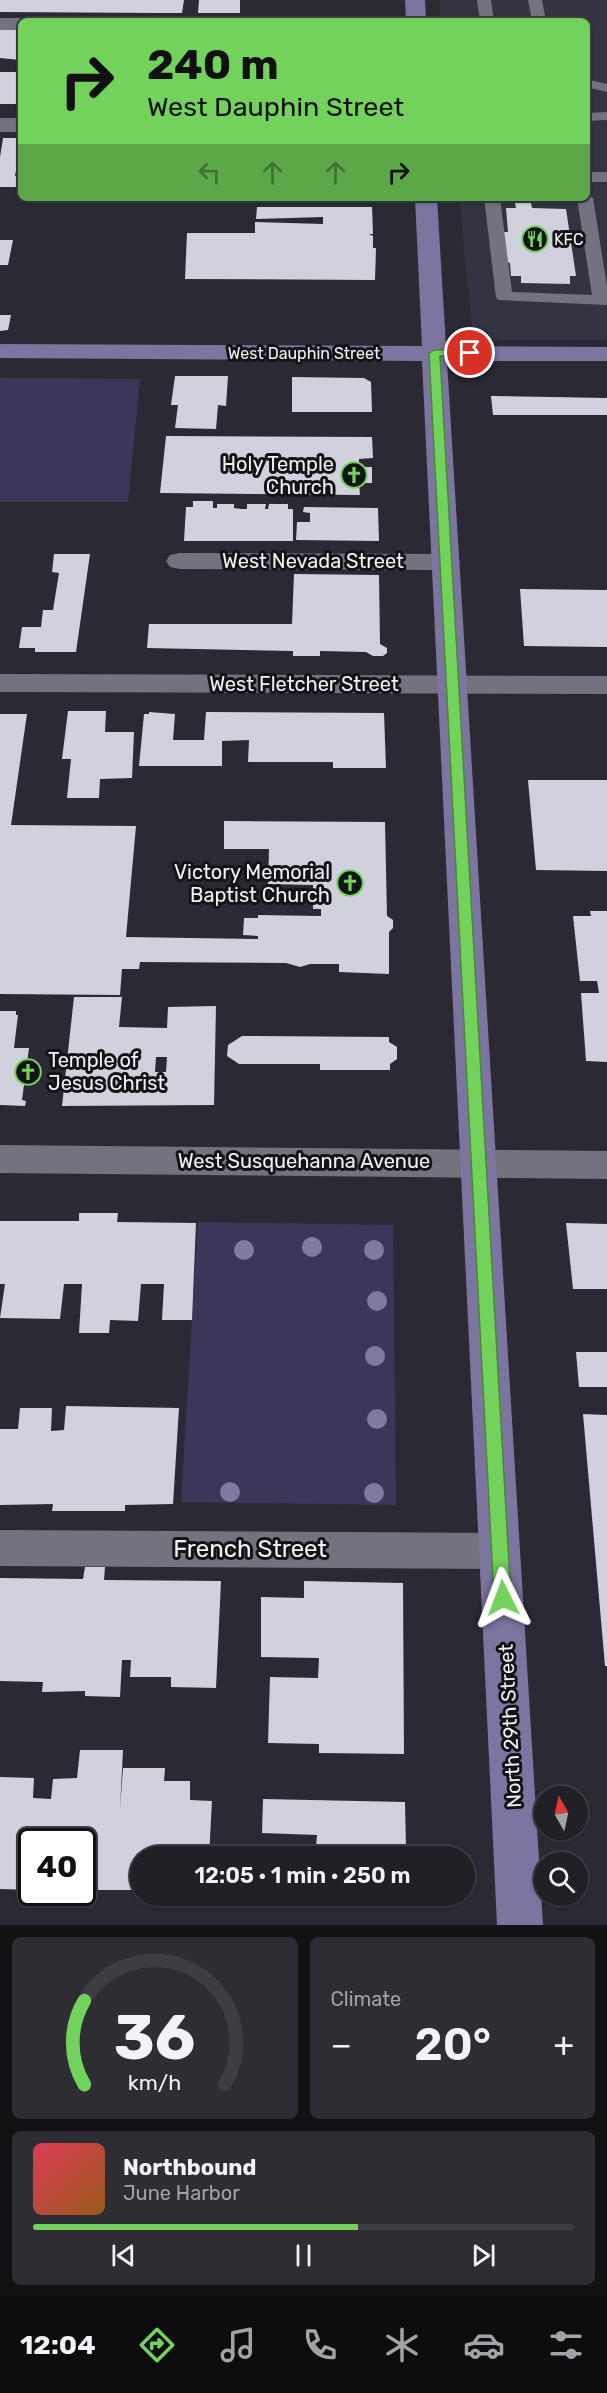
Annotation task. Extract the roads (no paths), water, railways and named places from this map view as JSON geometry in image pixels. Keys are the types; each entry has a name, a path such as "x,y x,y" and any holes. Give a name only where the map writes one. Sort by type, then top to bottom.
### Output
{"street":[{"path":"415,0 416,18"},
{"path":"0,24 18,24"},
{"path":"0,125 18,125"},
{"name":"North 29th Street","path":"426,201 520,1925"},
{"name":"West Dauphin Street","path":"0,351 607,354"},
{"name":"West Nevada Street","path":"180,561 446,562"},
{"name":"West Fletcher Street","path":"0,683 607,685"},
{"name":"West Susquehanna Avenue","path":"0,1159 607,1165"},
{"name":"French Street","path":"0,1548 500,1551"}],"lane":[{"path":"484,0 487,18"},
{"path":"535,0 538,18"},
{"path":"590,84 607,88"},
{"path":"590,117 607,117"},
{"path":"590,177 607,177"},
{"path":"492,201 504,297 604,300 586,201"}],"place":[{"name":"KFC","path":"535,239"},
{"name":"Holy Temple Church","path":"354,475"},
{"name":"Victory Memorial Baptist Church","path":"350,883"},
{"name":"Temple of Jesus Christ","path":"28,1072"}]}
